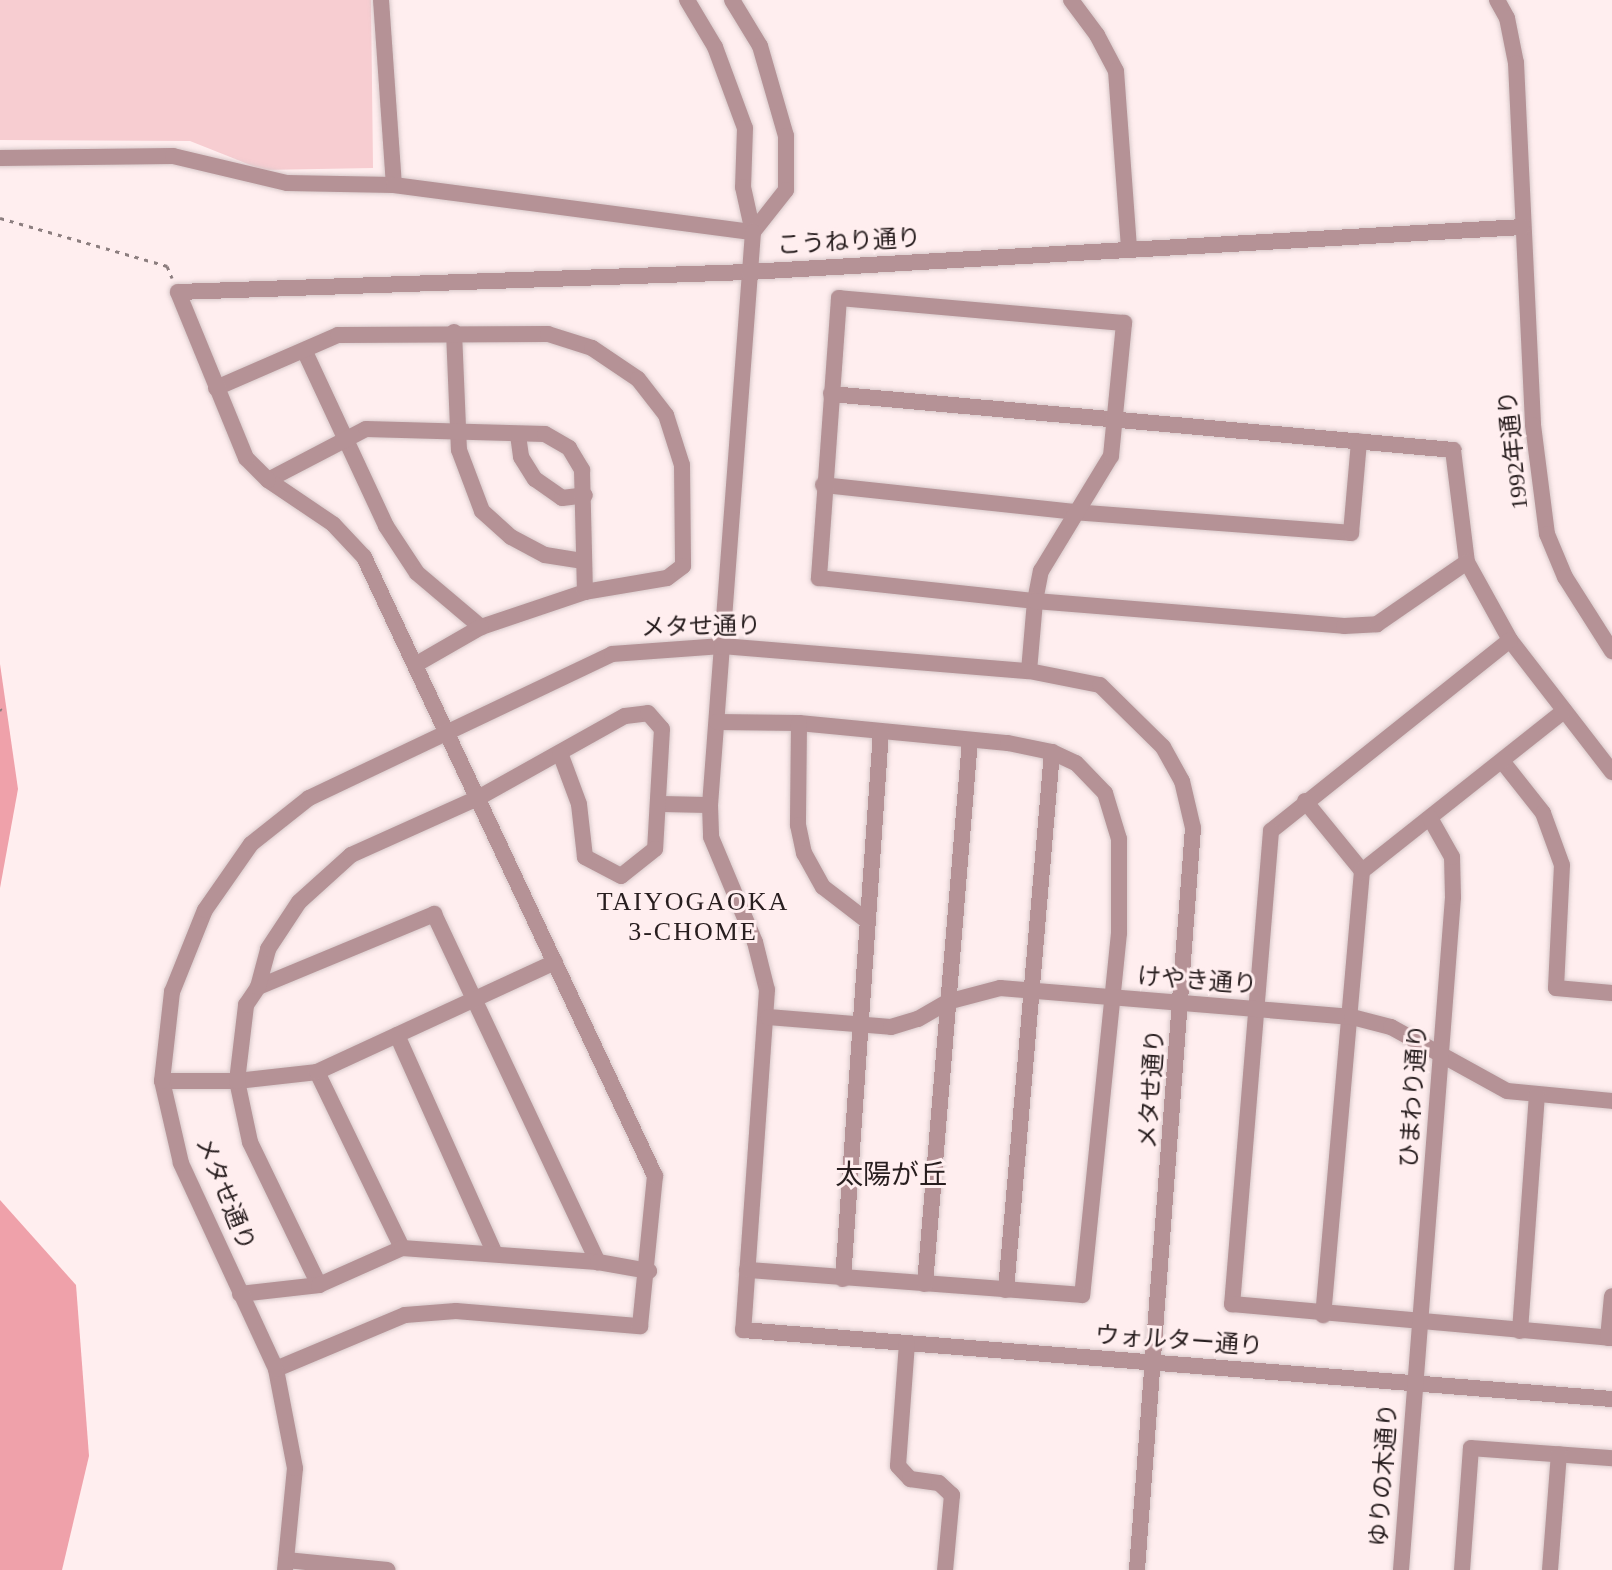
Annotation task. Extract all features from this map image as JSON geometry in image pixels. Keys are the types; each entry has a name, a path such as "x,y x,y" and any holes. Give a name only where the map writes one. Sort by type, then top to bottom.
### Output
{"street":[{"path":"381,0 394,185"},
{"path":"687,0 715,47 745,128 743,187 753,232 710,805 711,837 755,942 768,1017 747,1270 1082,1295 1119,933 1114,814 1105,793 1076,763 1052,752 970,740 799,723 717,722"},
{"path":"732,0 760,46 786,136 786,190 753,232"},
{"path":"1071,0 1097,35 1116,71 1129,250"},
{"name":"1992年通り","path":"1497,0 1507,18 1516,63 1533,425 1547,534 1565,577 1612,651"},
{"path":"0,158 173,156 287,183 394,185 753,232"},
{"name":"こうねり通り","path":"178,292 749,272 1523,227"},
{"path":"178,292 246,458 268,480 333,524 364,557 448,728 655,1176 649,1271 640,1326 456,1311 405,1315 276,1369"},
{"path":"1029,671 1035,601 1047,556 1111,456 1117,421 1124,323 839,298 823,485 819,578 1035,601 1366,625 1377,624 1467,562"},
{"path":"216,388 305,352 338,335 454,332 548,334 592,348 638,379 666,415 682,465 683,566 667,578 585,592 481,627 415,665"},
{"path":"454,332 458,428 466,480 482,511 511,537 545,555 584,561"},
{"path":"305,352 386,526 417,573 481,627"},
{"path":"831,394 1453,450 1467,562 1510,640 1612,772"},
{"path":"268,480 366,429 458,428 518,435 545,434 569,448 582,470 585,592"},
{"path":"518,435 521,457 535,479 562,498 585,495"},
{"path":"823,485 1074,512 1351,533 1359,441"},
{"path":"1510,640 1271,831 1232,1304 1323,1315 1610,1338 1612,1296"},
{"name":"メタせ通り","path":"285,1565 295,1468 276,1369 181,1163 162,1081 172,992 205,910 251,844 309,798 448,728 612,654 722,646 1029,671 1100,685 1163,747 1182,781 1193,828 1183,1004 1137,1570"},
{"path":"1362,871 1564,711"},
{"path":"319,1285 250,1142 237,1081 246,1005 258,987 268,949 299,902 351,855 478,798 625,716 648,713 662,729 655,849 621,876 585,857 579,804 560,753"},
{"path":"799,723 798,825 804,853 823,887 866,920"},
{"path":"843,1279 857,1024 881,732"},
{"path":"925,1284 970,740"},
{"path":"1006,1290 1052,752"},
{"path":"1502,761 1543,813 1562,865 1556,988 1612,993"},
{"path":"1305,801 1362,871 1352,1017 1323,1315"},
{"path":"659,804 710,805"},
{"name":"ひまわり通り","path":"1416,1384 1441,1058 1452,857 1430,818"},
{"path":"258,987 434,914 598,1262"},
{"path":"162,1081 237,1081 317,1072 471,998 555,962"},
{"name":"けやき通り","path":"768,1017 891,1027 949,1001 1000,988 1352,1017 1391,1027 1441,1058 1507,1091 1612,1101"},
{"path":"397,1035 495,1254"},
{"path":"317,1072 402,1248"},
{"path":"1520,1331 1537,1095"},
{"path":"240,1294 319,1285 402,1248 598,1262 649,1271"},
{"name":"ウォルター通り","path":"747,1270 743,1330 1612,1399"},
{"path":"907,1343 898,1466 910,1479 939,1483 952,1495 945,1570"},
{"name":"ゆりの木通り","path":"1401,1570 1416,1384"},
{"path":"1462,1570 1471,1448 1612,1458"},
{"path":"1550,1570 1559,1454"},
{"path":"285,1565 388,1570"}],"path":[{"path":"0,218 167,266 178,292"}],"shaded area":[{"path":"0,0 371,0 373,168 263,170 190,141 0,140"},
{"path":"0,664 18,789 0,888"},
{"path":"0,1200 76,1285 89,1456 62,1570 0,1570"}],"district":[{"name":"TAIYOGAOKA 3-CHOME","path":"693,917"},
{"name":"太陽が丘","path":"891,1175"}]}
